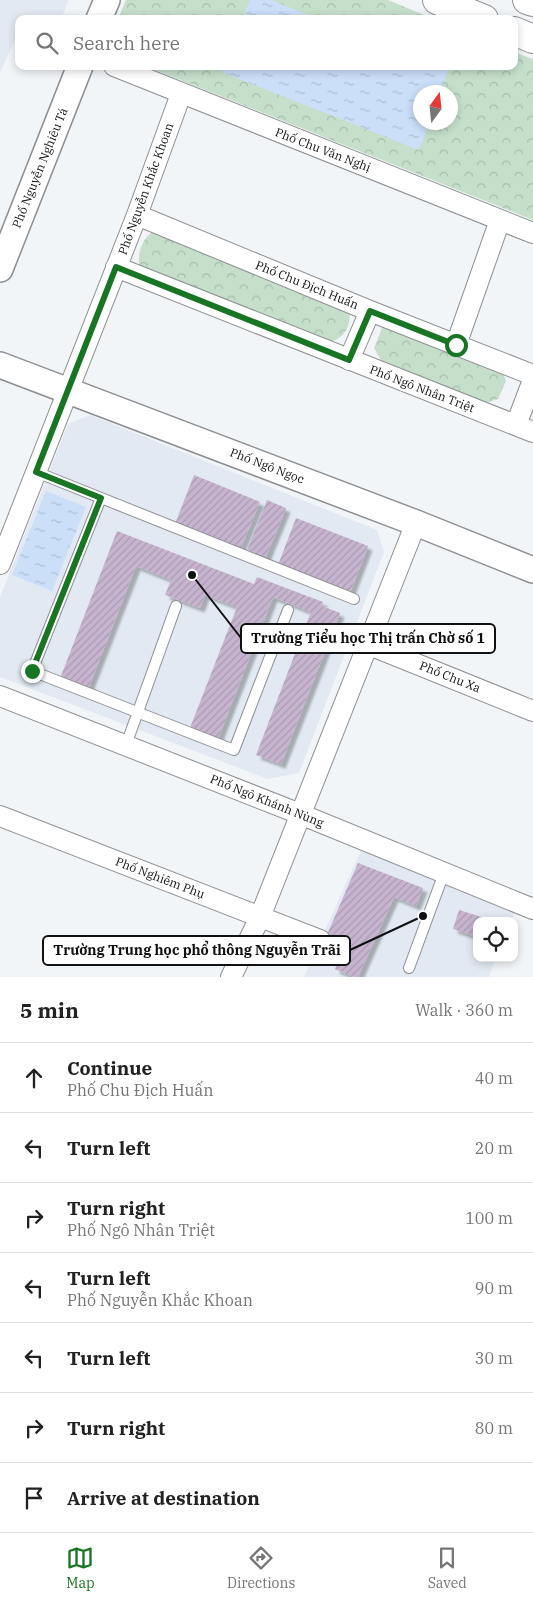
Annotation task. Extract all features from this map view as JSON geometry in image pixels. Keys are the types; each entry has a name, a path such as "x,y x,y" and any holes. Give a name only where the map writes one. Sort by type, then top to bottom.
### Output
{"main road":[{"path":"437,0 474,15"},
{"path":"527,0 533,2"},
{"path":"518,33 533,39"}],"street":[{"path":"101,15 107,0"},
{"name":"Phố Nguyễn Nghiêu Tá","path":"0,269 78,70"},
{"name":"Phố Chu Văn Nghị","path":"124,70 533,233"},
{"name":"Phố Nguyễn Khắc Khoan","path":"0,564 137,215 181,94"},
{"name":"Phố Chu Địch Huấn","path":"137,215 370,311 533,375"},
{"path":"456,345 500,220"},
{"name":"Phố Ngô Nhân Triệt","path":"116,267 524,429"},
{"path":"349,360 370,311"},
{"name":"Phố Ngô Ngọc","path":"0,365 416,523 533,570"},
{"path":"524,429 533,380"},
{"path":"232,977 260,917 416,523"},
{"name":"Phố Chu Xa","path":"367,644 533,711"},
{"name":"Phố Ngô Khánh Nùng","path":"0,696 300,814 533,909"},
{"name":"Phố Nghiêm Phụ","path":"0,816 320,940"}],"lane":[{"path":"36,472 354,599"},
{"path":"101,498 32,671 234,750 288,610"},
{"path":"126,745 176,606"},
{"path":"409,968 444,873"}],"shaded area":[{"path":"0,0 69,0 63,15 15,15 15,40 0,73"},
{"path":"90,415 377,530 384,552 299,773 268,779 0,677 0,597 68,424"},
{"path":"361,850 516,910 513,917 473,917 473,962 495,962 489,977 304,977"}],"green space":[{"path":"126,0 388,0 424,15 120,15"},
{"path":"518,53 533,59 533,220 155,70 518,70"},
{"path":"153,232 350,312 347,329 341,337 325,343 141,269 139,254 146,238"},
{"path":"393,323 500,366 506,381 498,399 485,403 382,362 374,348 382,328"}],"water":[{"path":"250,0 271,0 309,15 244,15"},
{"path":"223,70 448,70 443,85 413,85 413,130 426,130 419,150 222,72"},
{"path":"46,491 86,507 52,591 12,575"}],"building":[{"path":"194,475 260,502 240,550 175,524"},
{"path":"267,500 286,508 266,557 247,550"},
{"path":"296,518 368,546 350,593 278,565"},
{"path":"117,531 254,584 257,577 323,602 322,606 340,613 281,764 256,755 311,612 273,597 216,744 188,733 237,607 205,595 200,608 165,595 171,580 136,566 87,692 59,681"},
{"path":"358,863 423,888 416,906 394,897 358,977 354,977 335,969 338,961 319,953"},
{"path":"459,910 481,917 473,917 473,936 453,929"}],"place":[{"name":"Trường Tiểu học Thị trấn Chờ số 1","path":"192,575"},
{"name":"Trường Trung học phổ thông Nguyễn Trãi","path":"423,916"}],"route":[{"path":"32,671 101,498 36,472 116,267 349,360 370,311 456,345"}]}
